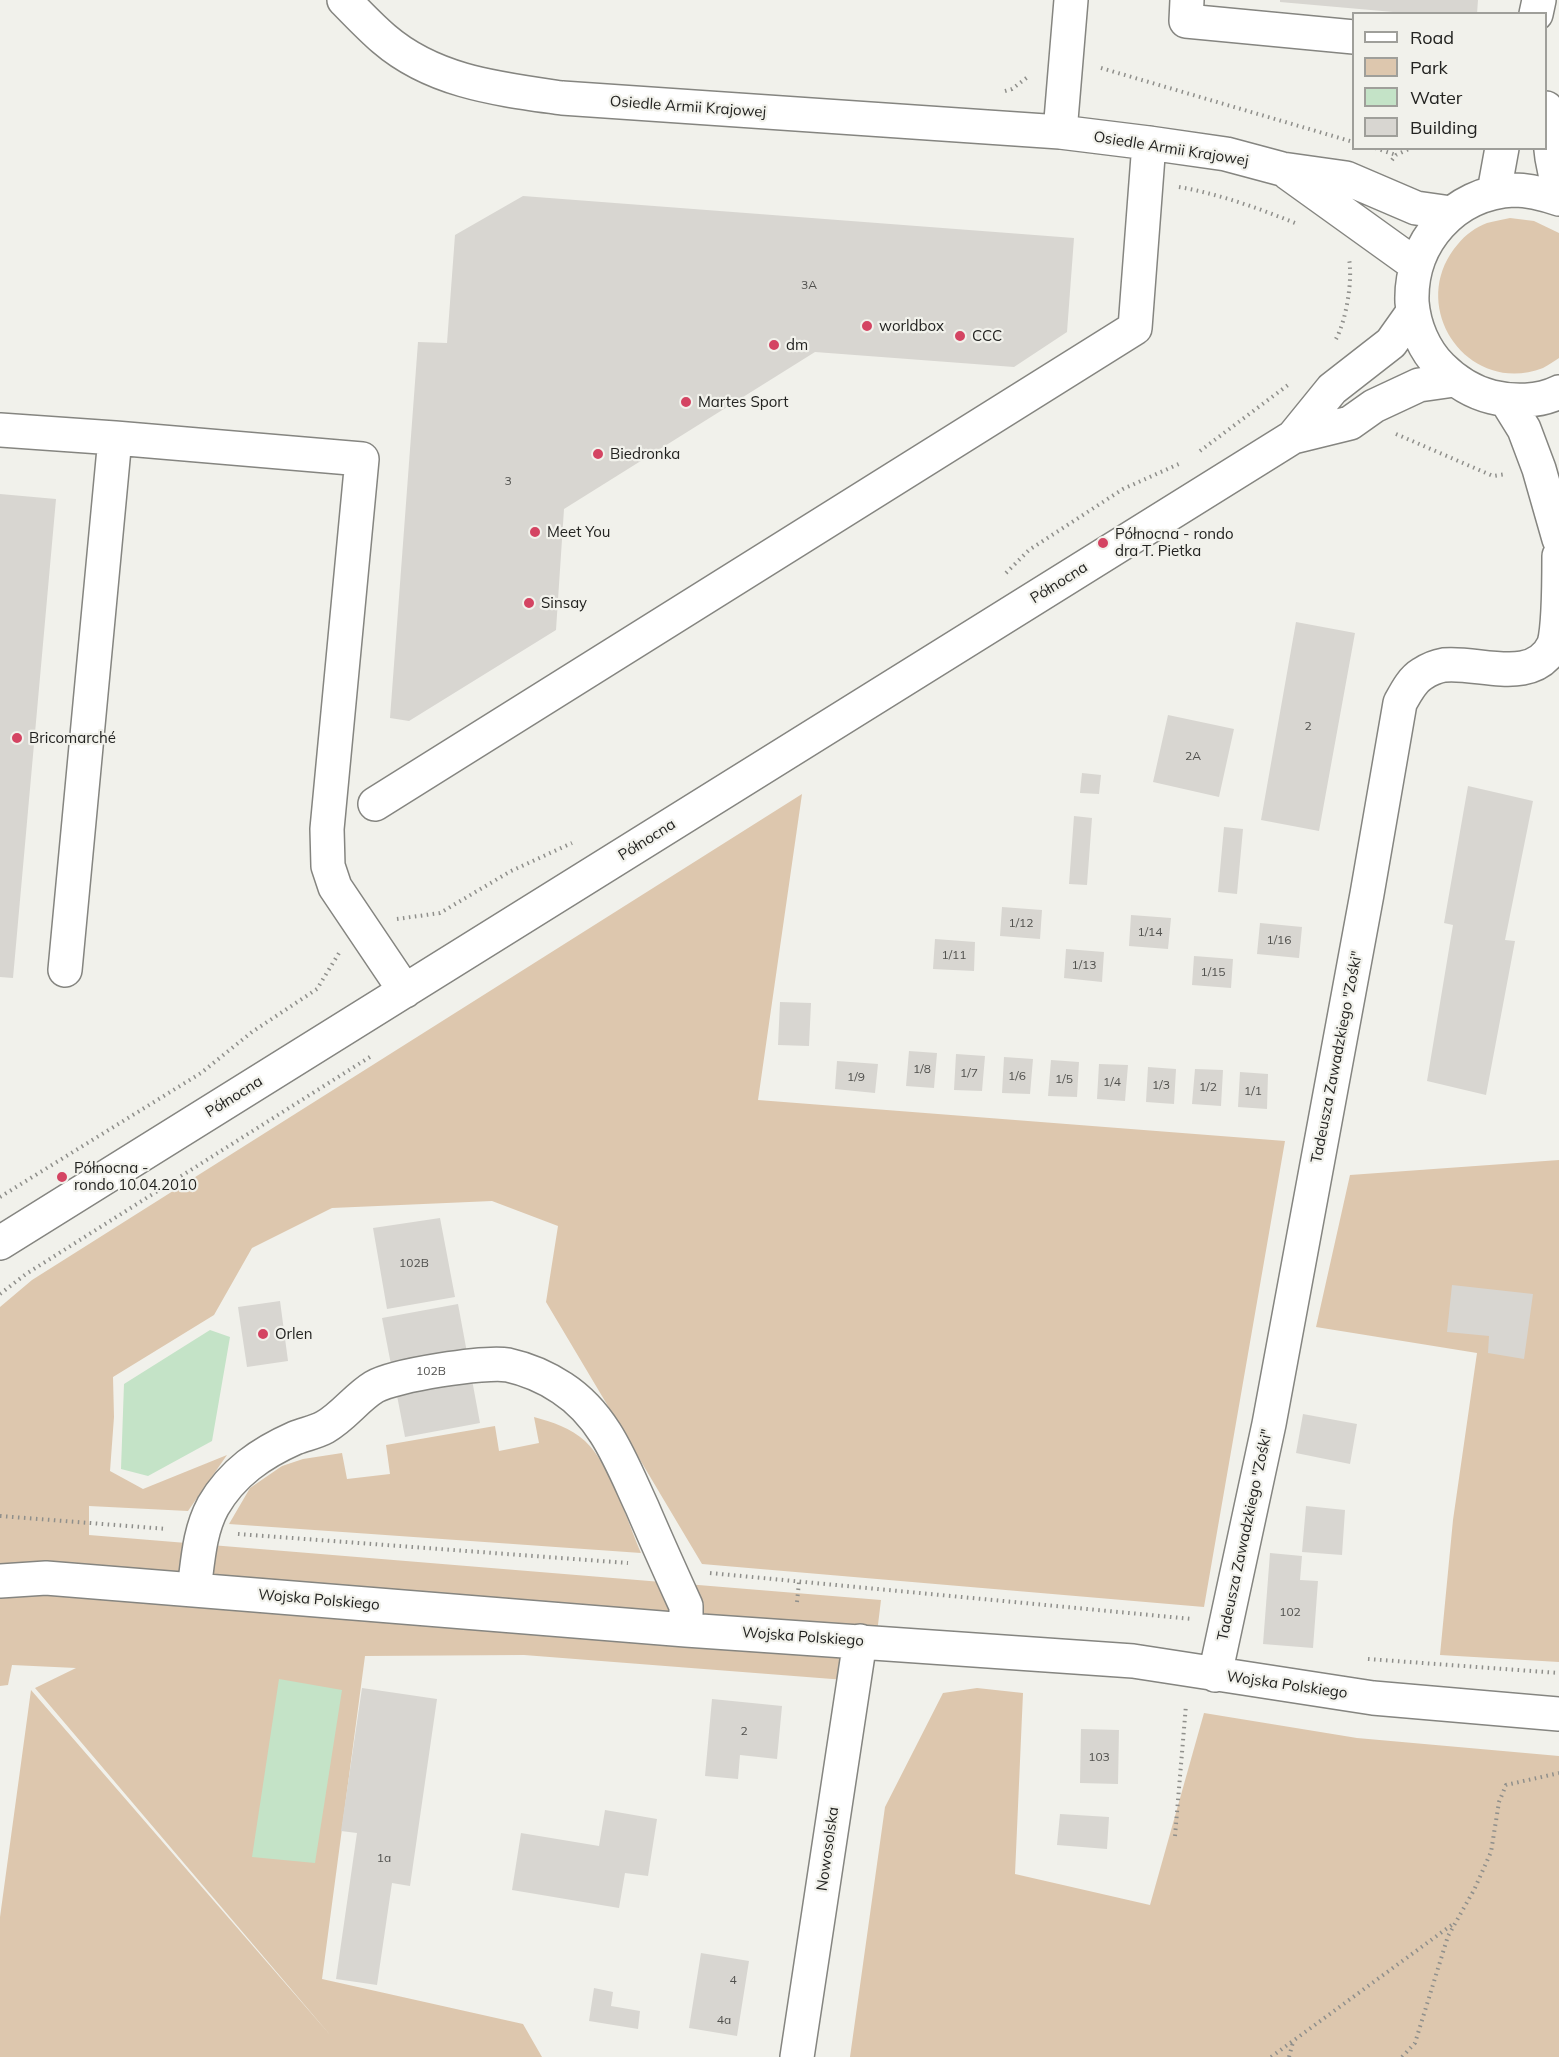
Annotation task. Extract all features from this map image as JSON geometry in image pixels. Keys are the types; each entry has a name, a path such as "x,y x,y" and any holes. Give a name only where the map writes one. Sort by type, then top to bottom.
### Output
{"street":[{"name":"Osiedle Armii Krajowej","path":"344,0 384,40 407,55 435,71 488,87 562,98 1060,132 1149,143 1226,154 1282,168 1346,178 1416,208 1450,213"},
{"path":"1060,132 1071,0"},
{"path":"1187,0 1186,21 1352,36"},
{"path":"1547,122 1559,193"},
{"path":"375,804 1134,328 1149,143"},
{"path":"1494,192 1502,150"},
{"name":"Osiedle Armii Krajowej","path":"1282,168 1416,265"},
{"path":"1559,199 1539,192 1516,190 1494,192 1471,200 1450,213 1436,228 1424,246 1416,265 1412,288 1413,312 1420,338 1434,361 1454,380 1478,393 1506,400 1531,400 1559,392"},
{"path":"1293,437 1332,389 1391,343 1413,312"},
{"path":"1293,437 1350,423 1374,406 1419,385 1454,380"},
{"path":"1506,400 1524,429 1539,469 1559,539"},
{"path":"0,430 362,459 327,829 328,866 335,887 405,991"},
{"name":"Północna","path":"0,1244 1293,437"},
{"path":"65,970 115,438"},
{"name":"Tadeusza Zawadzkiego \"Zośki\"","path":"1201,1672 1226,1622 1269,1424 1400,703 1409,686 1421,674 1443,665 1518,669 1552,661 1558,622 1559,556"},
{"path":"194,1590 202,1532 214,1506 236,1476 252,1461 267,1451 325,1427 374,1387 387,1380 483,1364 508,1365 561,1387 582,1403 611,1439 686,1606 686,1630"},
{"name":"Wojska Polskiego","path":"0,1568 46,1578 686,1630 1133,1661 1374,1698 1559,1714"},
{"name":"Wojska Polskiego","path":"0,1581 46,1578"},
{"name":"Nowosolska","path":"797,2057 860,1641"}],"path":[{"path":"1002,92 1012,89 1030,75 1038,59 1066,59 1352,142"},
{"path":"1381,150 1396,155 1407,150"},
{"path":"1332,347 1342,328 1351,270 1348,252"},
{"path":"1198,453 1289,384"},
{"path":"1391,431 1493,476 1539,469"},
{"path":"1005,573 1029,550 1123,489 1188,460"},
{"path":"0,1197 201,1073 252,1032 317,988 338,954 366,934 389,920 440,913 511,871 579,839"},
{"path":"0,1516 668,1565 716,1575 1226,1622"},
{"path":"1359,1659 1559,1673"},
{"path":"1175,1836 1201,1672"},
{"path":"1402,2057 1415,2043 1448,1936 1474,1890 1491,1852 1499,1802 1506,1785 1559,1773"},
{"path":"1271,2057 1456,1922"},
{"path":"1289,2057 1293,2041"}],"green space":[{"path":"1510,218 1534,221 1559,233 1559,358 1543,368 1515,374 1490,369 1469,358 1452,340 1442,318 1438,293 1443,268 1458,244 1483,225"},
{"path":"802,794 758,1100 1285,1141 1204,1607 702,1564 546,1302 558,1226 492,1201 332,1208 252,1248 214,1315 113,1377 114,1417 110,1471 143,1489 227,1455 188,1511 89,1506 89,1535 881,1600 871,1682 524,1655 365,1656 322,1979 523,2024 542,2057 0,2057 0,1917 31,1690 331,2036 35,1688 76,1668 12,1665 8,1685 0,1686 0,1307 32,1280"},
{"path":"1559,1160 1559,1662 1440,1655 1453,1520 1477,1353 1316,1327 1350,1175"},
{"path":"534,1417 574,1432 594,1451 617,1493 641,1553 229,1524 250,1488 282,1466 303,1459 342,1453 347,1479 390,1474 386,1445 495,1426 499,1451 539,1443"},
{"path":"977,1688 1023,1693 1015,1874 1150,1905 1204,1713 1357,1738 1559,1756 1559,2057 850,2057 885,1807 943,1693"}],"water":[{"path":"210,1330 230,1337 212,1441 148,1476 121,1469 124,1384"},
{"path":"279,1679 342,1690 315,1863 252,1857"}],"building":[{"path":"1280,0 1478,0 1477,12 1393,12 1280,2"},
{"path":"523,196 1074,238 1067,332 1014,367 815,352 564,509 556,630 409,721 390,718 418,342 447,343 455,235"},
{"name":"Bricomarché","path":"0,494 56,499 13,978 0,977"},
{"path":"1296,622 1355,633 1319,831 1261,820"},
{"path":"1168,715 1234,729 1219,797 1153,782"},
{"path":"1082,773 1101,775 1099,794 1080,793"},
{"path":"1468,786 1533,801 1505,940 1515,941 1486,1095 1427,1081 1453,925 1444,923"},
{"path":"1074,816 1092,818 1087,885 1069,884"},
{"path":"1224,827 1243,829 1237,894 1218,892"},
{"path":"1002,907 1042,910 1040,939 1000,936"},
{"path":"1131,915 1171,918 1168,949 1129,946"},
{"path":"1260,923 1302,927 1299,958 1257,954"},
{"path":"935,939 975,942 974,971 933,969"},
{"path":"1066,949 1104,952 1102,982 1064,978"},
{"path":"1194,956 1233,959 1231,988 1192,985"},
{"path":"780,1002 811,1003 809,1046 778,1045"},
{"path":"909,1051 937,1053 934,1088 906,1086"},
{"path":"956,1054 985,1056 982,1091 954,1090"},
{"path":"1004,1057 1033,1059 1030,1094 1002,1093"},
{"path":"1051,1060 1079,1062 1077,1097 1048,1096"},
{"path":"837,1061 878,1064 875,1093 835,1089"},
{"path":"1099,1064 1128,1065 1125,1101 1097,1099"},
{"path":"1148,1067 1176,1069 1174,1104 1146,1102"},
{"path":"1195,1069 1223,1070 1221,1106 1192,1104"},
{"path":"1240,1072 1268,1074 1267,1109 1238,1107"},
{"path":"440,1218 455,1297 387,1309 373,1228"},
{"path":"1452,1285 1533,1294 1524,1359 1488,1353 1489,1336 1447,1332"},
{"name":"Orlen","path":"280,1301 288,1361 247,1367 238,1307"},
{"path":"458,1304 480,1423 405,1437 382,1318"},
{"path":"1303,1414 1357,1424 1350,1464 1296,1453"},
{"path":"1306,1506 1345,1510 1342,1555 1302,1552"},
{"path":"1270,1553 1302,1556 1300,1580 1318,1581 1313,1648 1263,1644"},
{"path":"362,1688 437,1699 410,1886 392,1883 377,1985 336,1979 357,1833 341,1831"},
{"path":"712,1699 782,1706 777,1759 740,1755 738,1779 705,1776"},
{"path":"1081,1729 1119,1730 1118,1784 1080,1783"},
{"path":"605,1810 657,1819 648,1876 625,1873 619,1908 512,1890 521,1833 599,1846"},
{"path":"1060,1814 1109,1817 1107,1849 1057,1845"},
{"path":"701,1953 749,1961 737,2036 689,2028"},
{"path":"594,1988 613,1992 611,2006 640,2011 638,2029 589,2021"}],"place":[{"name":"worldbox","path":"867,326"},
{"name":"CCC","path":"960,336"},
{"name":"dm","path":"774,345"},
{"name":"Martes Sport","path":"686,402"},
{"name":"Biedronka","path":"598,454"},
{"name":"Meet You","path":"535,532"},
{"name":"Północna - rondo dra T. Pietka","path":"1103,543"},
{"name":"Sinsay","path":"529,603"},
{"name":"Bricomarché","path":"17,738"},
{"name":"Północna - rondo 10.04.2010","path":"62,1177"},
{"name":"Orlen","path":"263,1334"}]}
